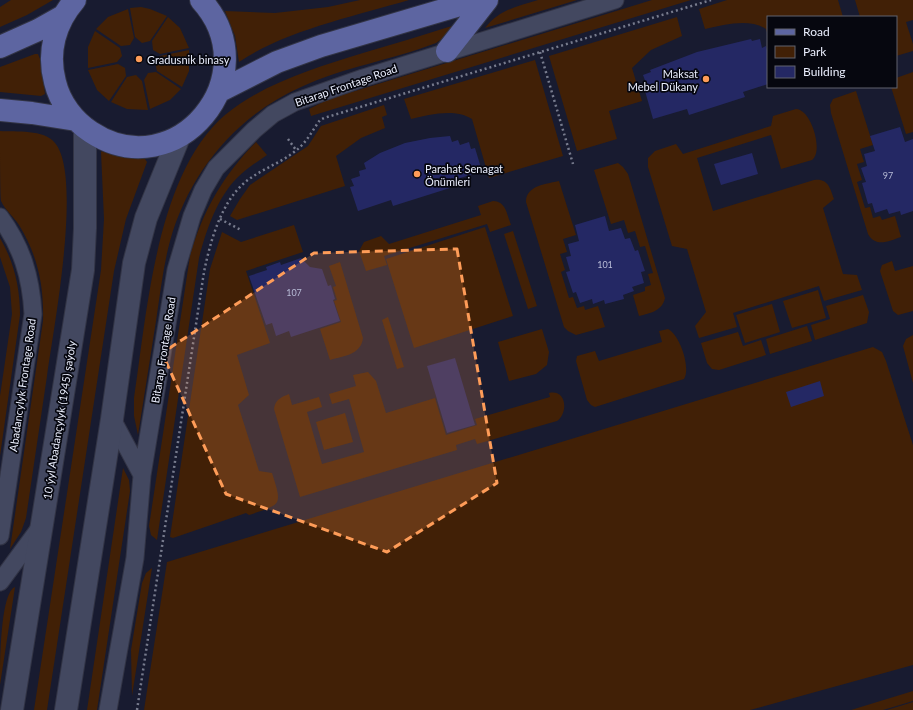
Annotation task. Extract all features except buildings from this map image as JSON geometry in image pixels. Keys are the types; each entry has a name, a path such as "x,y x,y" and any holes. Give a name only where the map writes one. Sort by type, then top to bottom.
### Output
{"main road":[{"path":"69,8 54,39 52,64 56,88 68,110 81,124 107,140 131,146 156,145 179,136 199,122 214,102 220,91 225,67 224,42 216,19 201,0"},
{"path":"220,91 277,62 321,46 477,0"},
{"path":"447,51 487,0"},
{"path":"0,47 38,30 69,8"},
{"path":"0,110 32,113 81,124"},
{"name":"10 ýyl Abadançylyk (1945) şaýoly","path":"12,710 83,270 85,228 81,124"},
{"path":"66,710 112,419 130,287 140,237 150,206 179,136"}],"street":[{"name":"Bitarap Frontage Road","path":"142,475 176,270 182,244 203,190 216,168 254,130 273,114 295,102 331,88 447,51 615,0"},
{"name":"Abadancylyk Frontage Road","path":"0,217 12,235 25,264 30,281 33,314 0,536"},
{"path":"108,710 135,558 142,475 112,419"},
{"path":"0,582 43,523"}],"path":[{"path":"137,710 204,272 215,229 238,189 245,182 296,150 302,145 320,120 324,118 711,0"},
{"path":"540,52 573,164"},
{"path":"288,139 296,150"},
{"path":"220,219 241,230"}],"highlighted area":[{"path":"457,249 497,483 387,552 226,494 162,353 314,253"}],"green space":[{"path":"11,0 53,0 27,15 0,27 0,7"},
{"path":"360,0 409,0 343,18 298,33 277,41 239,62 235,36 225,11 275,13 328,7"},
{"path":"538,0 577,0 485,28 503,13"},
{"path":"652,0 691,0 311,116 309,109 329,99"},
{"path":"727,0 838,0 843,16 767,16 767,32 766,29 759,26 744,23 736,23 705,29 699,9"},
{"path":"855,0 913,0 913,20 906,22 913,44 913,51 897,56 897,16 860,16"},
{"path":"141,7 167,16 150,41 142,43 135,37 130,8"},
{"path":"128,9 134,38 130,45 121,46 96,29 108,17"},
{"path":"168,17 180,28 189,48 160,54 153,50 152,41"},
{"path":"677,17 682,36 651,50 632,68 642,101 609,111 617,139 577,151 549,56"},
{"path":"455,25 446,36 436,43 334,74 301,87 277,99 256,114 218,149 189,192 178,216 170,241 165,261 138,435 134,416 134,398 150,287 158,247 169,208 184,172 202,141 225,115 256,94 273,85 363,53"},
{"path":"95,31 120,48 122,56 117,62 88,68 88,47"},
{"path":"189,50 189,71 182,87 157,71 155,62 160,56"},
{"path":"38,54 40,59 45,94 41,96 0,92 0,67"},
{"path":"535,60 563,156 489,178 472,119 457,114 442,113 411,119 404,99"},
{"path":"118,64 125,68 126,76 109,101 97,90 88,70"},
{"path":"156,72 181,89 170,100 150,109 144,80 148,73"},
{"path":"913,72 913,132 906,134 891,88 897,88 897,78"},
{"path":"136,75 142,81 148,110 127,109 111,102 127,77"},
{"path":"856,91 873,145 860,149 864,162 857,164 862,180 857,182 865,208 870,207 873,218 880,216 882,220 895,216 901,237 887,242 875,241 868,234 831,113 830,105 833,99"},
{"path":"384,105 387,115 382,117 385,128 361,138 336,156 345,186 237,220 230,216 250,185 308,146 321,126"},
{"path":"796,109 807,116 814,131 817,148 812,160 781,169 771,135 697,158 713,211 814,180 825,182 828,185 834,199 823,208 843,274 857,275 862,290 824,301 819,286 733,313 737,327 699,338 695,326 706,312 687,249 672,246 648,167 648,158 655,151 676,144 683,154 771,126 773,116"},
{"path":"0,131 37,133 44,135 55,143 63,161 66,187 64,255 60,291 26,518 21,532 10,549 43,321 43,308 41,283 31,248 19,225 1,201"},
{"path":"256,142 267,155 240,175 224,195 213,215 199,258 157,540 151,535 149,526 190,256 201,224 216,194 244,154"},
{"path":"102,151 127,157 145,159 147,162 126,219 114,271 47,710 34,710 101,270 104,219"},
{"path":"618,163 628,174 665,298 659,309 639,316 633,295 645,291 645,287 651,285 648,274 653,273 645,246 640,247 635,231 628,233 624,220 611,224 594,170"},
{"path":"559,181 576,235 563,239 567,252 560,254 565,270 561,272 569,298 573,297 577,308 584,306 585,310 598,306 605,327 576,335 564,327 526,202 529,192 533,189 543,184"},
{"path":"493,201 501,203 507,213 511,225 490,232 487,224 384,256 387,265 366,271 359,251 364,242 381,236 389,244 481,215 478,206"},
{"path":"294,225 303,252 246,271 270,343 237,355 249,395 238,405 259,471 272,473 278,492 277,503 268,509 249,515 246,513 173,538 170,537 210,269 222,232 241,242"},
{"path":"485,227 513,316 414,348 386,259"},
{"path":"513,231 537,306 528,309 504,234"},
{"path":"0,238 9,256 15,275 19,295 20,315 0,456 0,396 12,314 10,287 0,257"},
{"path":"892,261 895,271 913,266 913,311 898,315 893,311 880,271 882,265"},
{"path":"340,262 363,338 362,344 359,348 351,354 330,360 320,329 341,322 334,301 337,300 333,287 336,286 329,266"},
{"path":"818,290 826,318 792,328 783,301"},
{"path":"863,295 869,312 867,323 815,340 811,325 830,319 826,306"},
{"path":"772,304 780,332 745,343 736,315"},
{"path":"388,317 404,367 397,369 382,320"},
{"path":"807,326 812,341 770,354 766,339"},
{"path":"542,329 549,352 547,365 536,374 509,381 498,342"},
{"path":"668,329 677,338 683,352 686,367 684,379 595,407 591,405 587,400 576,361 577,356 595,351 599,361 662,342 659,331"},
{"path":"738,332 743,346 761,340 766,355 719,370 712,369 707,363 701,343"},
{"path":"913,335 913,383 903,346 906,339"},
{"path":"873,347 882,352 886,361 913,445 913,665 750,710 144,710 167,562"},
{"path":"368,372 376,381 386,413 435,398 446,435 477,425 475,419 550,397 549,393 559,394 564,402 564,407 561,417 557,421 477,444 475,439 456,445 457,450 300,497 274,409 277,401 289,394 292,405 319,397 322,407 307,412 322,464 364,452 349,399 332,404 329,394 356,386 353,375"},
{"path":"345,413 353,442 324,450 316,422"},
{"path":"123,468 129,480 130,491 97,710 87,710"},
{"path":"152,568 132,696 131,650 142,583 146,573"},
{"path":"15,587 0,685 4,615 6,602 10,592"},
{"path":"913,691 913,701 883,710 851,710"},
{"path":"913,702 913,710 887,710"}],"place":[{"name":"Gradusnik binasy","path":"139,59"},
{"name":"Maksat Mebel Dükany","path":"706,79"},
{"name":"Parahat Senagat Önümleri","path":"417,174"}]}
